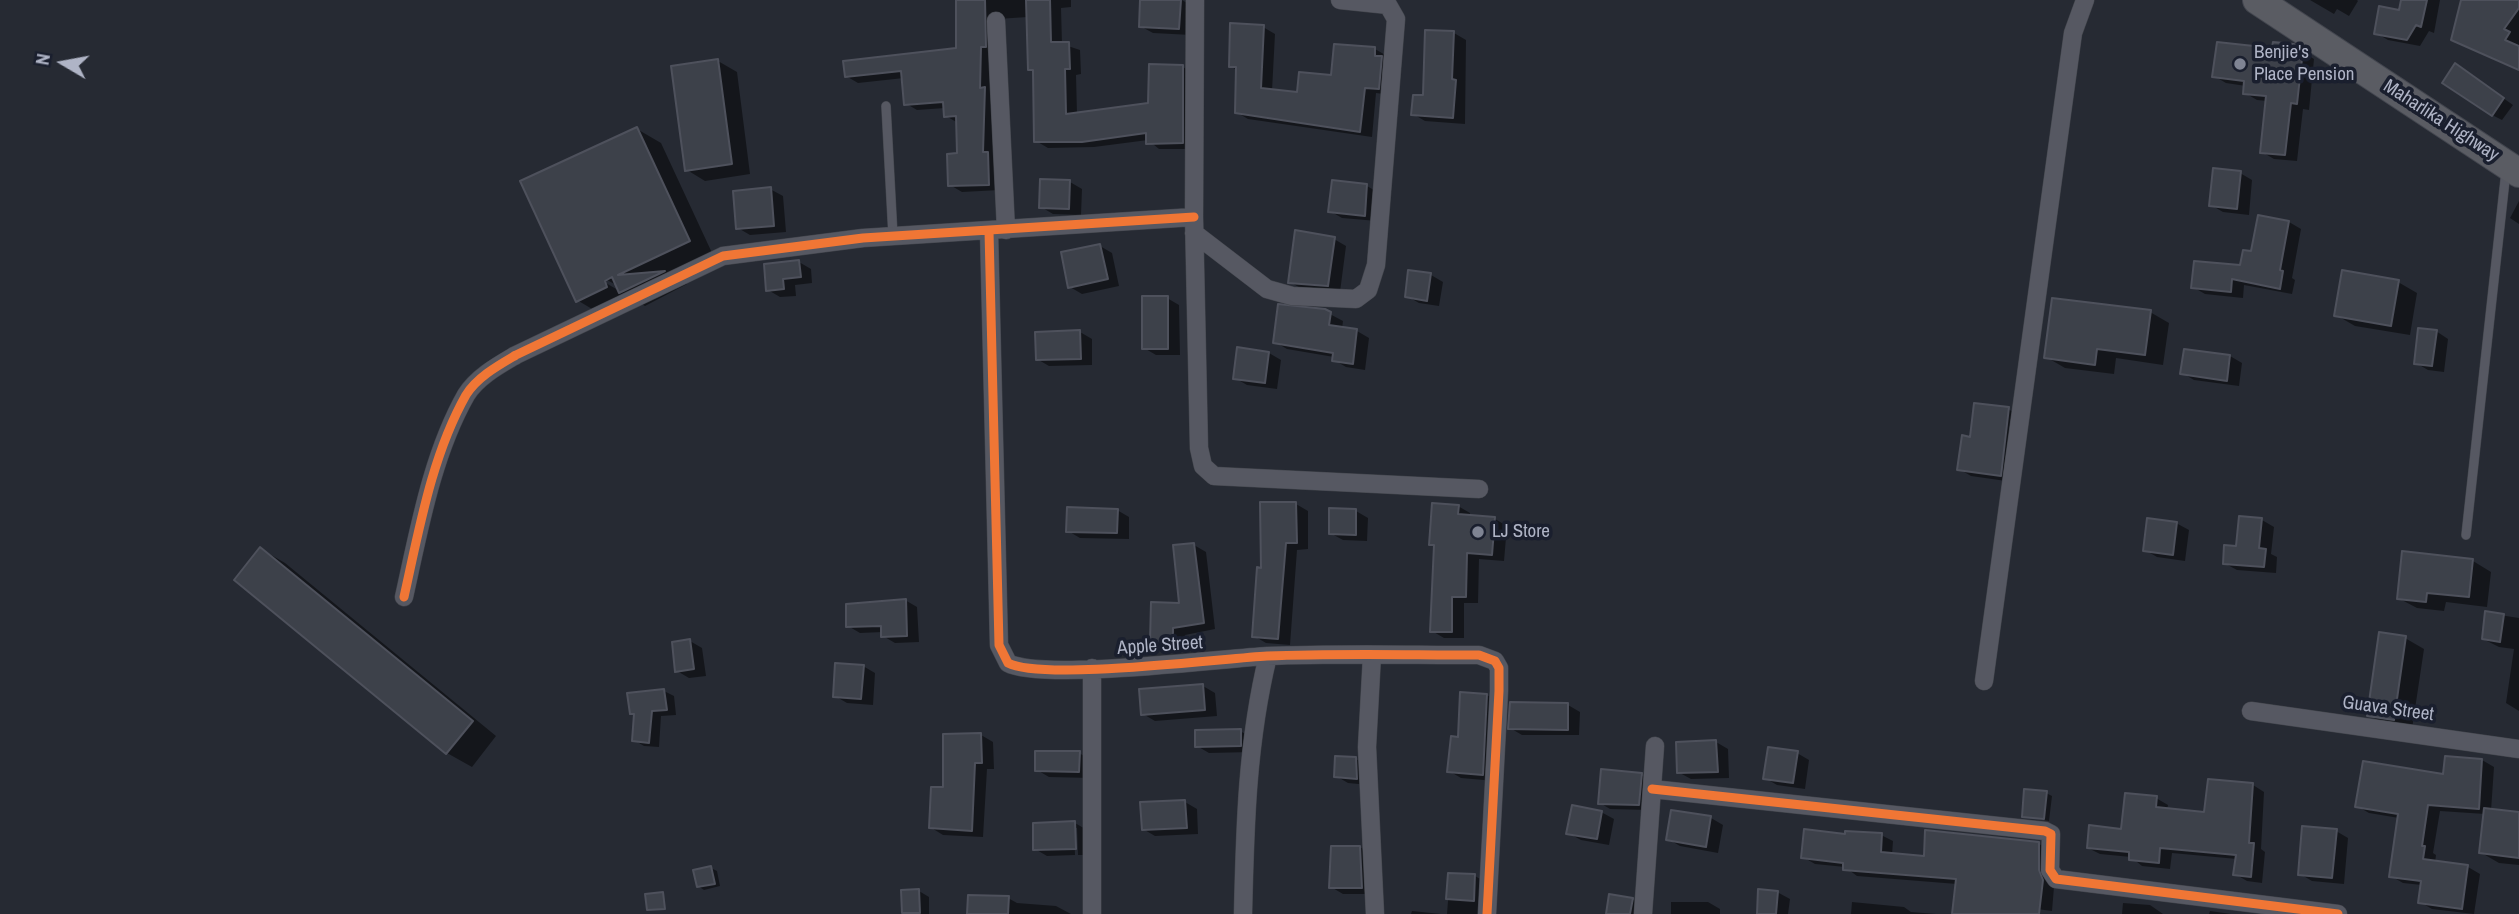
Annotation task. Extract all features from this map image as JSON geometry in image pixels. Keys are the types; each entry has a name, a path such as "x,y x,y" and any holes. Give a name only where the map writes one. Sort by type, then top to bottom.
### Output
{"highway":[{"name":"Maharlika Highway","path":"2258,0 2512,169"}],"street":[{"path":"1195,0 1194,225 1199,448 1203,466 1214,476 1479,489"},
{"path":"404,597 421,523 443,450 467,394 489,371 516,355 723,256 893,236 997,230 1194,225 1267,289 1292,296 1356,299 1368,290 1376,265 1396,19 1388,5 1339,0"},
{"path":"1984,681 2073,33 2085,0"},
{"path":"996,21 997,230"},
{"name":"Apple Street","path":"997,230 999,646 1007,663 1014,667 1092,668 1268,656 1372,655 1479,655 1495,660 1499,668 1488,914"},
{"path":"1372,655 1367,747 1375,914"},
{"path":"1243,914 1248,770 1256,706 1268,656"},
{"path":"1092,668 1092,914"},
{"name":"Guava Street","path":"2251,711 2519,749"},
{"path":"1643,914 1655,746"},
{"path":"1652,789 2045,831 2051,834 2050,870 2056,879 2338,914"}],"lane":[{"path":"886,106 893,236"},
{"path":"2466,535 2512,169"}],"building":[{"path":"956,0 985,0 986,47 981,47 980,88 985,87 983,152 988,152 989,185 948,186 947,154 957,153 956,116 944,117 943,102 904,105 901,71 845,77 843,61 956,48"},
{"path":"1026,0 1050,0 1051,42 1069,42 1070,69 1065,69 1066,114 1148,103 1149,64 1183,65 1183,143 1146,144 1146,133 1082,142 1034,142 1033,70 1028,70"},
{"path":"1140,0 1181,0 1179,29 1139,27"},
{"path":"2401,0 2427,0 2421,27 2416,25 2407,40 2374,34 2379,6 2399,10"},
{"path":"2461,0 2519,0 2519,8 2504,29 2510,32 2505,40 2519,46 2519,70 2451,40"},
{"path":"1230,23 1264,25 1261,88 1297,92 1299,72 1331,75 1334,44 1375,47 1375,56 1382,56 1379,89 1365,88 1360,132 1235,113 1236,67 1229,67"},
{"path":"1425,30 1454,31 1452,79 1456,80 1453,118 1411,115 1413,95 1423,95"},
{"path":"2217,42 2272,48 2273,42 2294,44 2303,50 2297,104 2291,103 2285,155 2260,153 2266,96 2243,94 2244,81 2212,77"},
{"path":"718,59 732,164 685,171 671,66"},
{"path":"2455,63 2504,98 2492,116 2442,83"},
{"path":"637,127 690,241 618,275 665,271 619,293 612,277 605,281 607,287 576,302 520,181"},
{"path":"2213,168 2241,171 2237,209 2209,206"},
{"path":"1040,179 1070,180 1069,209 1039,208"},
{"path":"1332,180 1367,184 1365,216 1328,212"},
{"path":"771,187 774,226 736,229 733,191"},
{"path":"2258,215 2289,221 2280,270 2283,271 2280,289 2232,279 2231,292 2191,288 2194,261 2240,265 2243,250 2251,251"},
{"path":"1295,230 1335,237 1328,286 1288,283"},
{"path":"1100,244 1108,279 1068,288 1061,252"},
{"path":"799,260 801,277 783,279 784,289 766,291 764,264"},
{"path":"1408,270 1431,273 1427,301 1405,297"},
{"path":"2342,270 2399,280 2391,326 2334,316"},
{"path":"1142,296 1168,296 1168,349 1142,349"},
{"path":"2052,298 2151,310 2145,355 2097,349 2095,365 2044,358"},
{"path":"1278,304 1325,309 1331,312 1329,325 1357,329 1353,364 1332,361 1333,353 1273,343"},
{"path":"2418,328 2437,330 2432,366 2414,364"},
{"path":"1080,330 1081,359 1036,360 1035,332"},
{"path":"1237,347 1269,352 1265,383 1233,379"},
{"path":"2184,349 2230,355 2227,381 2180,374"},
{"path":"1974,403 2009,407 2001,476 1957,470 1962,435 1970,437"},
{"path":"1260,502 1296,502 1297,543 1286,543 1278,639 1252,637 1257,567 1261,568"},
{"path":"1432,503 1459,505 1458,514 1495,517 1492,555 1467,553 1466,597 1452,597 1452,632 1430,632 1434,545 1429,545"},
{"path":"1067,507 1118,509 1117,533 1066,532"},
{"path":"1329,508 1356,509 1356,535 1329,534"},
{"path":"2239,516 2262,518 2259,548 2266,549 2264,567 2223,564 2224,545 2236,546"},
{"path":"2147,518 2177,522 2173,555 2143,551"},
{"path":"1194,543 1204,623 1173,628 1173,642 1150,642 1151,602 1179,603 1173,545"},
{"path":"260,547 473,721 446,754 234,580"},
{"path":"2402,551 2473,559 2469,597 2427,593 2426,602 2397,599"},
{"path":"906,599 907,636 881,637 881,626 846,627 846,604"},
{"path":"2485,611 2504,614 2500,642 2482,639"},
{"path":"2379,632 2406,636 2394,720 2367,716"},
{"path":"690,639 694,669 675,672 672,642"},
{"path":"835,663 864,665 861,699 833,697"},
{"path":"1203,684 1205,710 1141,715 1139,689"},
{"path":"664,689 667,710 652,711 649,743 632,741 634,714 630,714 627,693"},
{"path":"1460,692 1487,694 1483,775 1447,772 1451,736 1458,737"},
{"path":"1510,702 1568,703 1568,730 1508,729"},
{"path":"1241,729 1241,746 1195,747 1195,730"},
{"path":"981,733 982,763 975,763 972,831 929,828 931,787 943,787 943,734"},
{"path":"1716,740 1718,772 1677,773 1676,742"},
{"path":"1768,747 1798,751 1793,783 1763,779"},
{"path":"1035,751 1080,751 1079,772 1035,771"},
{"path":"1335,756 1356,757 1357,779 1334,777"},
{"path":"2445,756 2482,759 2479,809 2428,805 2422,846 2425,846 2423,859 2468,865 2462,909 2418,903 2421,881 2389,877 2398,814 2355,807 2363,761 2443,774"},
{"path":"1601,769 1642,773 1639,805 1598,804"},
{"path":"2208,779 2253,783 2249,843 2254,843 2251,877 2233,875 2236,855 2160,848 2159,863 2129,860 2129,852 2087,848 2089,825 2121,829 2125,793 2157,796 2156,807 2204,812"},
{"path":"2024,789 2047,791 2044,819 2022,817"},
{"path":"1185,800 1187,828 1142,830 1140,802"},
{"path":"1572,805 1602,811 1597,839 1566,834"},
{"path":"2484,808 2519,812 2519,858 2479,853"},
{"path":"1671,810 1711,816 1706,847 1666,840"},
{"path":"1075,821 1076,849 1033,850 1033,823"},
{"path":"2302,826 2337,829 2332,878 2298,875"},
{"path":"1804,829 1845,834 1845,831 1882,833 1881,852 1924,856 1925,830 2039,842 2039,870 2043,880 2039,914 1952,914 1956,879 1843,870 1843,863 1801,858"},
{"path":"1331,846 1360,846 1362,888 1329,888"},
{"path":"711,866 715,884 697,887 693,870"},
{"path":"1448,873 1475,874 1474,901 1446,899"},
{"path":"919,889 920,913 902,913 901,890"},
{"path":"1758,889 1778,891 1776,914 1757,914"},
{"path":"663,892 665,909 647,910 645,894"},
{"path":"1609,894 1633,898 1630,914 1606,914"},
{"path":"968,895 1009,896 1008,914 967,914"}],"cycle path":[{"path":"404,597 428,493 454,418 476,383 516,355 723,256 863,238 1194,217"},
{"path":"989,231 999,645 1008,663 1027,668 1056,670 1267,656 1346,654 1479,655 1495,661 1499,668 1499,691 1487,914"},
{"path":"1652,789 2045,831 2051,834 2050,870 2056,879 2338,914"}],"place":[{"name":"Benjie's Place Pension","path":"2240,64"},
{"name":"LJ Store","path":"1478,532"}]}
